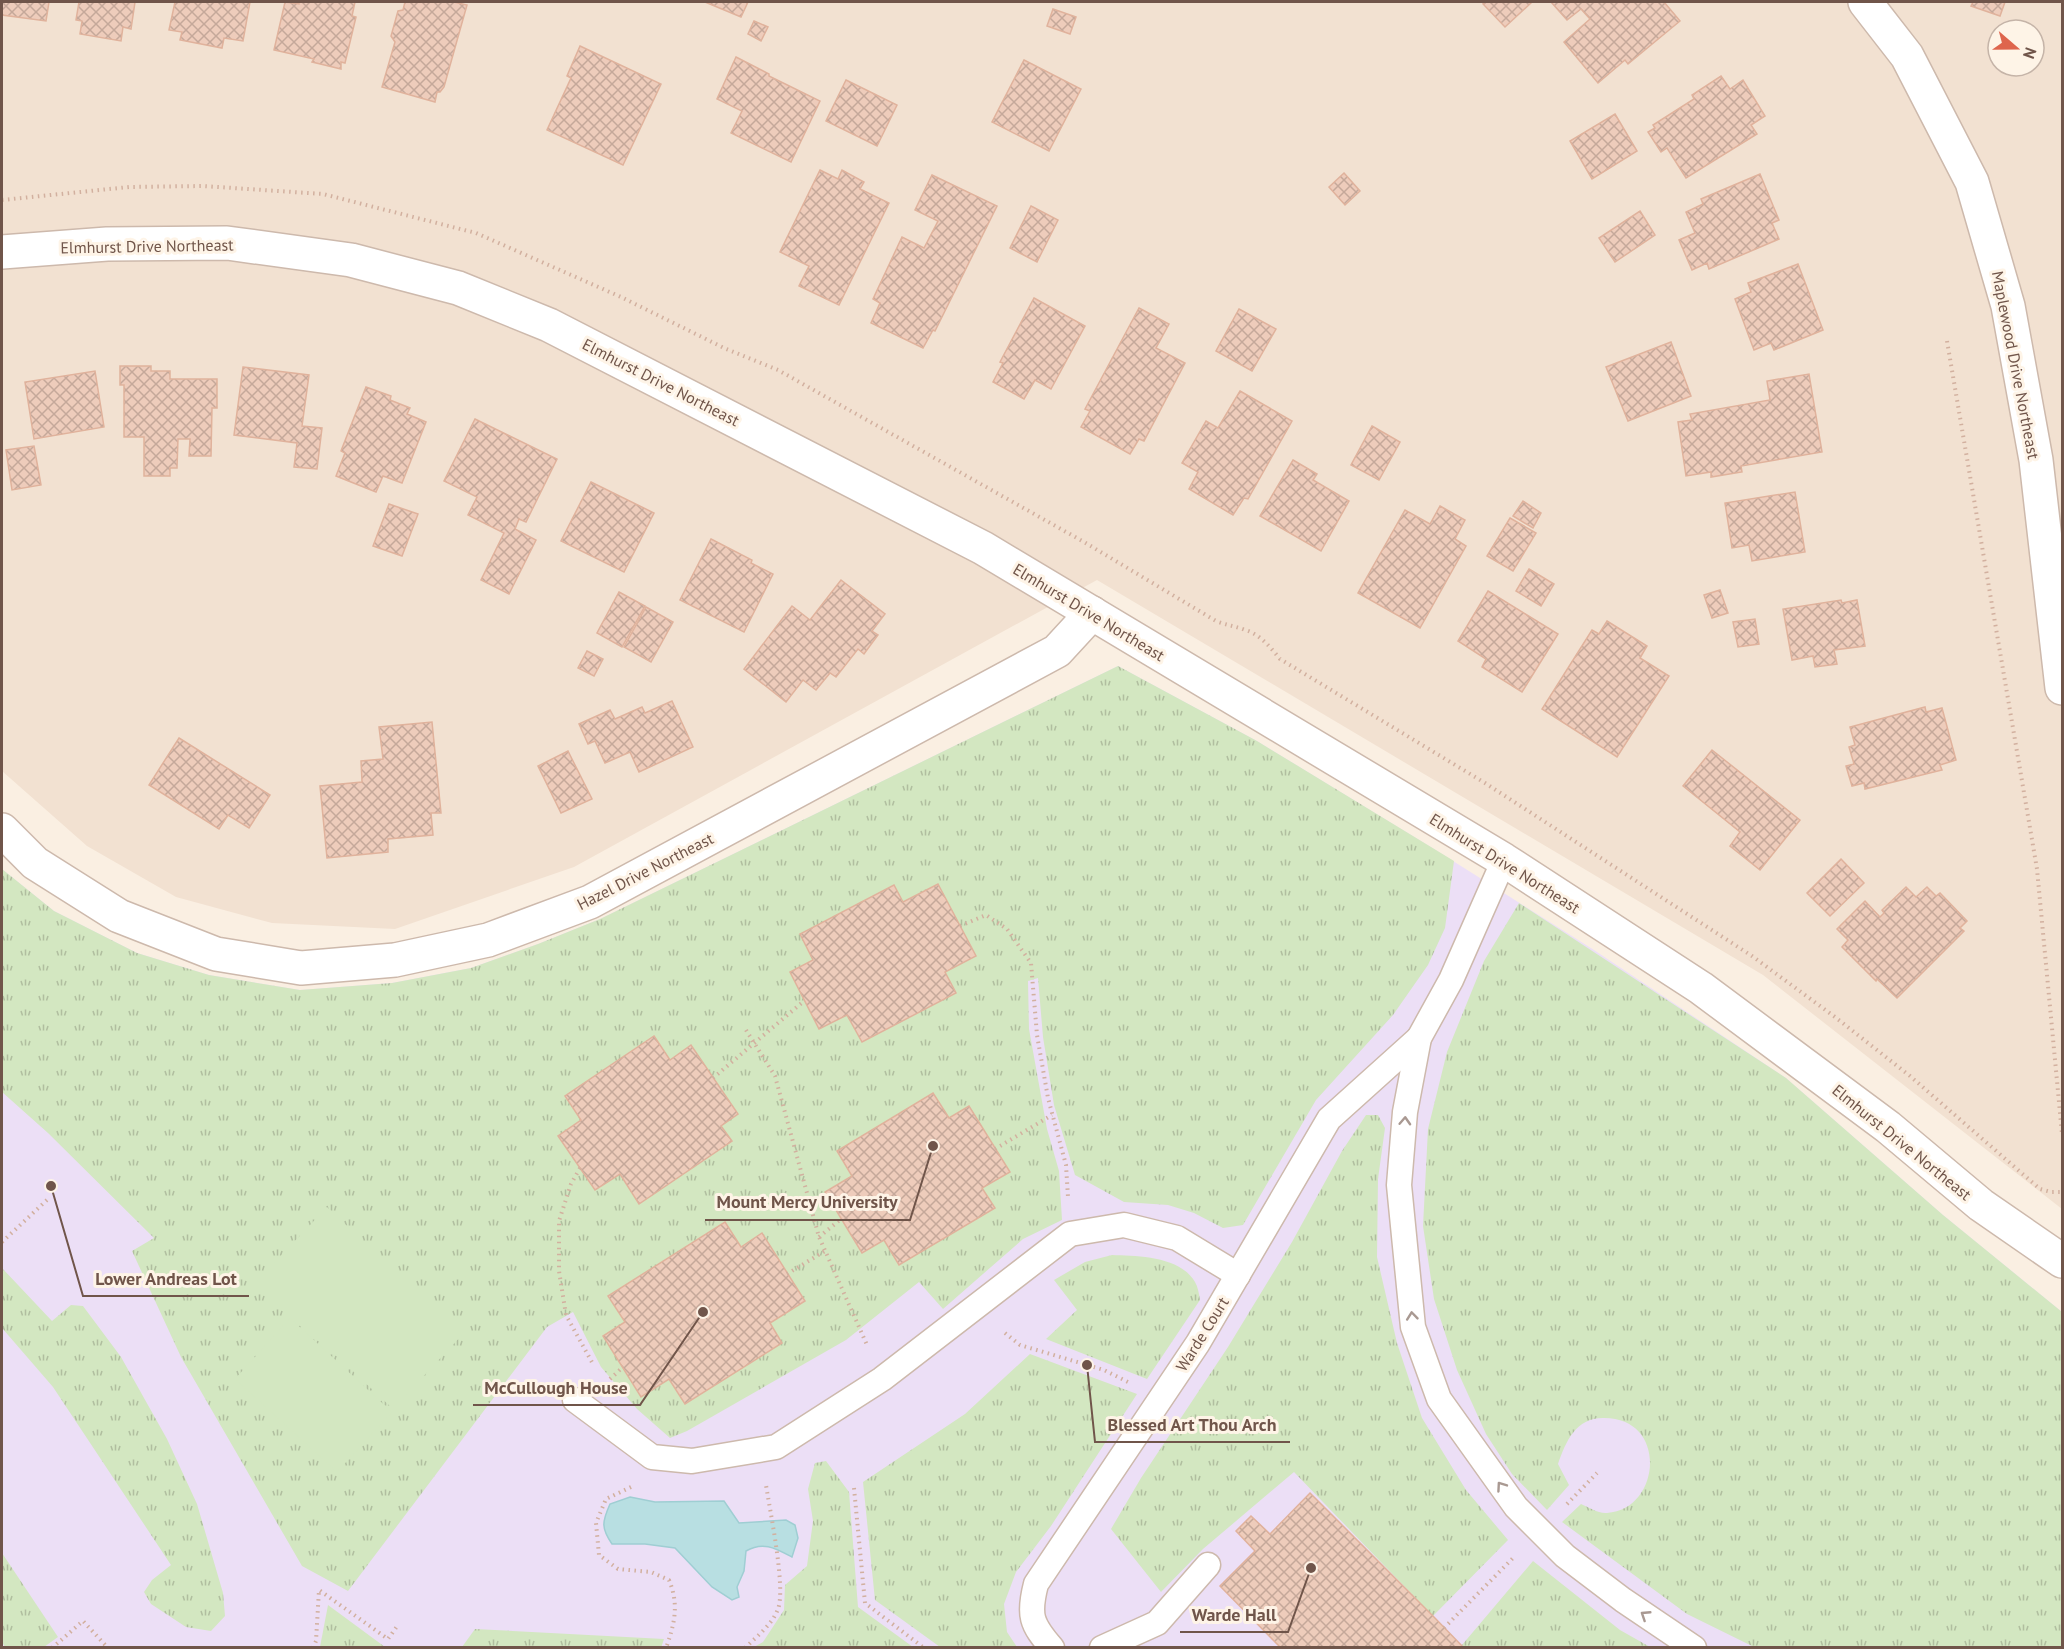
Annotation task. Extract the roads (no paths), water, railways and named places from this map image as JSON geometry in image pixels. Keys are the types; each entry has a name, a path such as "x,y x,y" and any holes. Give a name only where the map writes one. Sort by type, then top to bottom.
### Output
{"street":[{"name":"Maplewood Drive Northeast","path":"1865,2 1907,56 1976,193 2008,306 2036,460 2062,688"},
{"name":"Elmhurst Drive Northeast","path":"2,252 107,244 227,243 351,260 458,288 549,325 983,548 1504,860 1701,988 1888,1127 1981,1205 2062,1261"},
{"name":"Hazel Drive Northeast","path":"2,830 35,863 119,916 216,954 301,968 395,960 488,940 590,902 1057,651 1092,614"}],"lane":[{"path":"1504,860 1451,980 1419,1038 1405,1112 1399,1185 1413,1327 1439,1399 1516,1507 1565,1556 1623,1600 1694,1647"},
{"name":"Warde Court","path":"1052,1647 1037,1631 1030,1606 1036,1584 1198,1342 1329,1119 1419,1038"},
{"path":"575,1400 652,1457 692,1461 776,1447 882,1379 1070,1233 1124,1225 1177,1238 1238,1275"},
{"path":"1102,1647 1157,1623 1208,1565"}],"water":[{"path":"630,1497 655,1502 724,1501 739,1523 786,1520 795,1525 798,1538 792,1557 764,1546 746,1551 744,1571 737,1587 739,1597 732,1600 712,1587 675,1548 645,1544 612,1544 604,1529 607,1510 610,1504"}],"place":[{"name":"Mount Mercy University","path":"933,1146"},
{"name":"Lower Andreas Lot","path":"51,1186"},
{"name":"McCullough House","path":"703,1312"},
{"name":"Blessed Art Thou Arch","path":"1087,1365"},
{"name":"Warde Hall","path":"1311,1568"}]}
